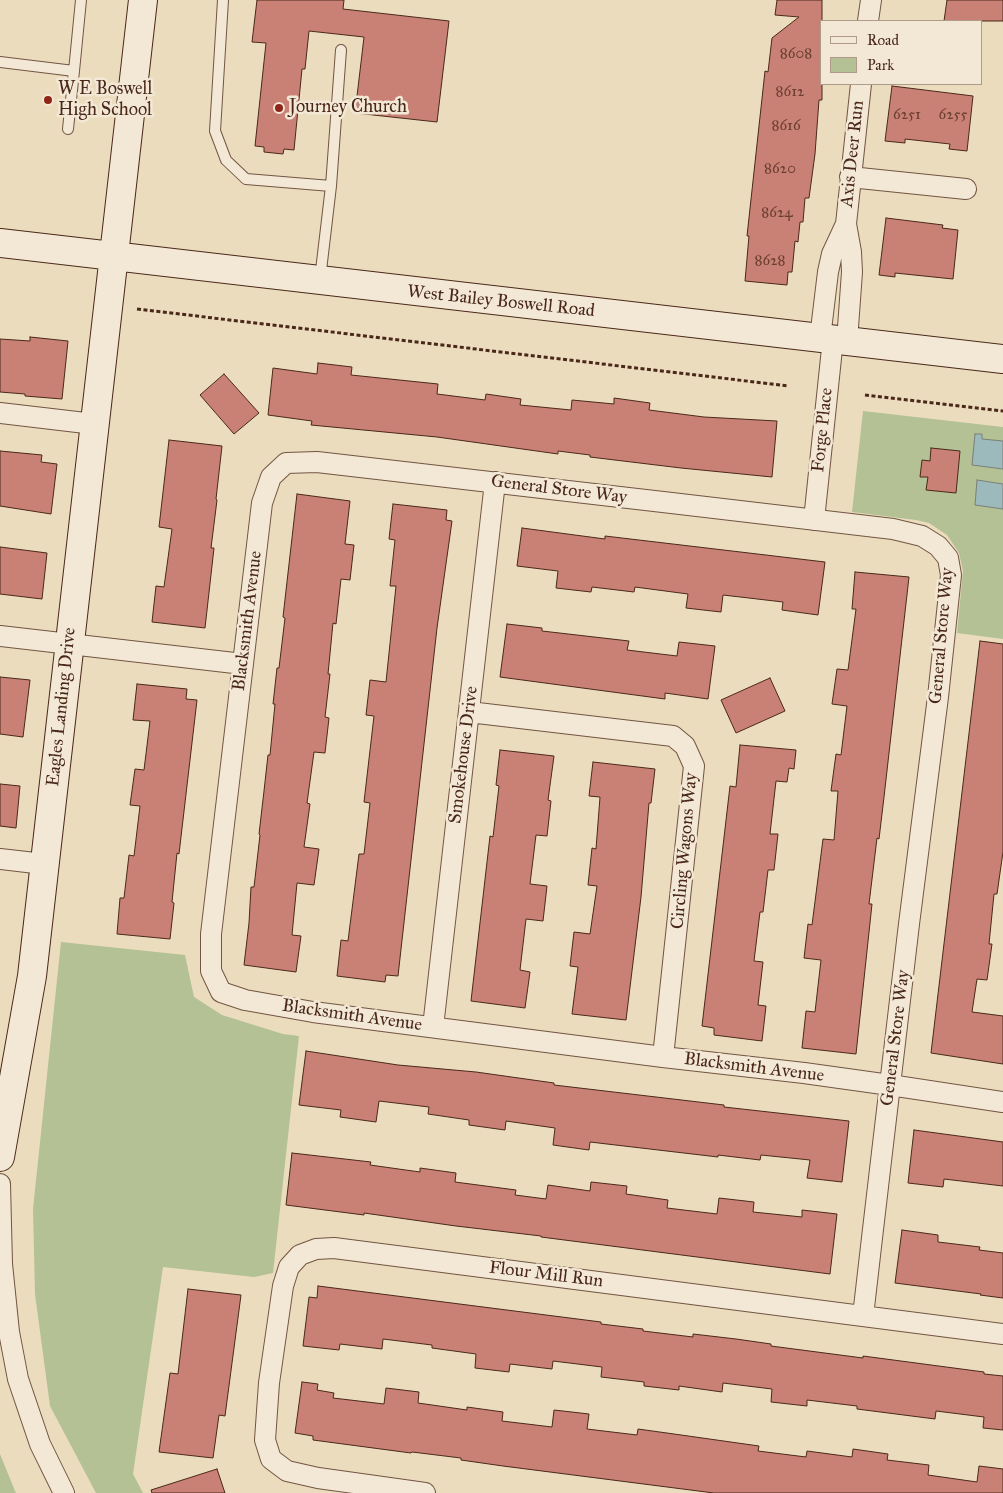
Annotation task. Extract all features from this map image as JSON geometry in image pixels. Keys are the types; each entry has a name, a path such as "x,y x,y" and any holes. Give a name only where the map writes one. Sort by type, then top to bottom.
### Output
{"street":[{"name":"Eagles Landing Drive","path":"0,1157 32,976 143,0"},
{"path":"868,20 871,0"},
{"name":"Axis Deer Run","path":"833,339 852,272 846,224 861,85"},
{"path":"850,177 966,189"},
{"name":"Axis Deer Run","path":"833,339 828,272 832,254 846,224"},
{"name":"West Bailey Boswell Road","path":"0,243 1003,359"},
{"name":"Forge Place","path":"814,520 833,339"},
{"path":"0,413 94,424"},
{"name":"General Store Way","path":"271,477 286,463 317,462 814,520 893,530 922,536 938,546 948,558 951,575 938,697 890,1085 864,1316"},
{"name":"Blacksmith Avenue","path":"271,477 262,503 211,934 211,971 221,992 245,1000 313,1012 663,1057 804,1073 1003,1102"},
{"name":"Smokehouse Drive","path":"433,1027 495,482"},
{"path":"0,636 243,664"},
{"name":"Circling Wagons Way","path":"469,712 673,736 685,746 694,766 663,1057"},
{"path":"0,859 44,864"},
{"path":"0,1184 2,1264 9,1332 16,1370 40,1444 64,1493"},
{"name":"Flour Mill Run","path":"425,1493 318,1478 287,1471 271,1459 264,1440 269,1383 283,1286 289,1267 300,1255 316,1249 334,1248 1003,1334"}],"lane":[{"path":"68,129 81,0"},
{"path":"223,0 216,131 226,160 246,178 331,186"},
{"path":"320,281 331,186 341,50"},
{"path":"0,62 74,70"}],"path":[{"path":"137,309 789,386"},
{"path":"865,394 1003,411"}],"green space":[{"path":"863,411 1003,427 1003,639 957,633 963,571 959,553 947,535 929,523 852,512"},
{"path":"61,942 185,955 194,997 222,1015 283,1034 299,1036 273,1273 254,1277 163,1267 133,1474 143,1493 96,1493 50,1406 35,1294 33,1209"},
{"path":"0,1454 15,1491 16,1493 0,1493"}],"water":[{"path":"975,434 982,434 982,439 1003,441 1003,469 972,465"},
{"path":"977,480 1003,484 1003,509 975,505"}],"building":[{"path":"257,0 344,0 343,9 449,21 437,122 355,113 364,37 309,31 305,69 302,69 294,150 284,149 283,154 264,152 264,147 255,146 266,43 252,42"},
{"path":"777,0 822,0 822,20 820,20 820,85 822,85 822,100 819,100 815,154 809,198 805,198 803,222 800,222 798,242 795,241 792,272 788,272 787,285 745,281 749,236 747,236 765,71 768,72 772,38 799,17 775,15"},
{"path":"947,0 1003,0 1003,21 944,20"},
{"path":"892,86 973,96 967,151 949,149 950,144 905,139 905,143 885,141"},
{"path":"886,218 943,225 942,228 958,230 953,279 895,273 895,277 879,275"},
{"path":"30,337 68,341 62,399 0,392 0,339 30,341"},
{"path":"318,363 352,367 351,375 438,384 437,394 485,400 486,394 521,399 520,405 571,410 572,400 614,404 614,398 650,403 649,410 704,417 777,421 772,477 590,457 590,455 558,451 558,454 437,437 311,425 312,421 268,415 273,368 317,374"},
{"path":"224,374 259,413 234,434 200,395"},
{"path":"169,440 222,446 211,548 214,548 205,628 152,622 156,586 164,587 172,529 159,527"},
{"path":"931,448 960,451 956,493 926,490 928,477 920,477 922,460 930,461"},
{"path":"0,451 42,455 41,462 57,464 51,514 0,506"},
{"path":"297,494 350,501 345,544 354,545 350,580 341,579 336,624 333,623 325,717 329,718 325,753 314,752 307,803 310,804 304,847 319,849 314,885 297,883 292,935 301,936 296,972 244,965 251,887 254,887 268,755 270,755 275,704 273,704 285,618 283,617"},
{"path":"393,504 447,510 446,520 452,521 437,628 398,976 386,975 385,982 337,976 341,940 348,941 359,854 364,854 370,803 364,802 374,716 366,715 370,680 386,682 396,586 390,586 395,540 389,539"},
{"path":"522,528 605,539 605,536 825,562 818,615 782,610 783,602 723,595 721,612 686,608 688,594 635,587 634,592 592,587 591,592 556,588 558,571 517,566"},
{"path":"0,547 47,553 42,599 0,594"},
{"path":"855,572 909,577 879,839 877,838 869,904 872,904 856,1054 802,1048 806,1011 815,1012 821,960 804,958 808,924 812,925 823,839 834,840 838,791 831,791 836,754 841,755 847,706 832,704 837,669 848,670 856,609 852,609"},
{"path":"507,624 542,628 542,631 629,641 627,650 677,656 679,642 715,646 708,699 665,693 665,699 500,677"},
{"path":"980,641 1003,644 1003,852 997,894 994,894 989,944 992,944 987,980 977,979 972,1012 1003,1016 1003,1064 931,1053"},
{"path":"0,677 30,680 23,737 0,734"},
{"path":"770,678 785,711 736,733 721,700"},
{"path":"137,684 187,689 186,699 197,700 179,854 177,853 170,939 117,934 120,898 124,898 129,855 134,856 140,806 130,805 135,769 144,770 150,721 133,720"},
{"path":"740,745 796,750 794,769 789,768 787,782 776,781 770,834 778,834 774,870 768,870 763,912 760,912 754,961 763,962 758,1005 766,1006 762,1041 714,1035 714,1028 702,1026 730,786 736,787"},
{"path":"500,750 554,756 548,800 551,801 547,836 536,835 530,884 547,886 543,921 526,919 520,970 530,972 525,1008 471,1001 490,836 493,837 499,786 496,785"},
{"path":"593,762 655,769 651,803 649,803 641,897 626,1020 572,1014 578,967 570,966 574,932 590,934 597,886 588,885 592,848 596,849 600,797 589,796"},
{"path":"0,784 20,786 16,828 0,826"},
{"path":"306,1051 398,1065 476,1072 554,1083 554,1085 849,1121 842,1182 807,1178 810,1160 761,1155 760,1160 718,1155 718,1157 590,1142 589,1150 553,1145 555,1128 506,1121 505,1130 469,1125 469,1120 428,1114 429,1107 379,1101 376,1122 340,1117 341,1110 299,1105"},
{"path":"914,1130 1003,1142 1003,1186 944,1179 943,1187 908,1183"},
{"path":"292,1153 371,1162 370,1165 420,1172 420,1168 456,1173 455,1182 516,1190 515,1195 546,1199 548,1185 590,1191 591,1182 627,1186 626,1194 668,1200 667,1208 717,1214 719,1198 754,1202 753,1212 802,1217 802,1210 837,1214 830,1274 364,1213 364,1215 286,1205"},
{"path":"902,1230 938,1235 938,1242 980,1247 979,1250 1003,1253 1003,1298 895,1283"},
{"path":"318,1286 601,1322 601,1324 643,1329 643,1331 693,1337 693,1334 736,1339 771,1344 771,1346 984,1372 984,1374 1003,1376 1003,1430 983,1428 984,1417 936,1411 935,1419 857,1409 857,1406 807,1400 807,1406 771,1402 772,1389 723,1383 722,1392 679,1386 679,1390 644,1386 644,1382 601,1377 602,1367 553,1361 552,1369 510,1364 509,1372 475,1368 476,1354 432,1348 432,1345 383,1339 382,1349 340,1344 339,1350 303,1346 309,1297 317,1298"},
{"path":"188,1289 241,1295 225,1416 219,1415 213,1458 159,1452 170,1373 178,1374"},
{"path":"302,1382 318,1384 317,1390 334,1393 333,1398 384,1404 386,1388 419,1392 418,1403 467,1410 467,1407 503,1412 502,1421 552,1427 554,1410 589,1414 587,1429 637,1435 638,1429 759,1446 758,1451 806,1457 807,1451 852,1457 853,1449 888,1454 887,1460 929,1465 928,1475 977,1482 979,1466 1003,1469 1003,1493 714,1493 503,1466 461,1460 461,1458 313,1440 313,1436 295,1433"},
{"path":"217,1469 225,1493 152,1493 151,1490"}],"place":[{"name":"W E Boswell High School","path":"48,100"},
{"name":"Journey Church","path":"279,108"}]}
